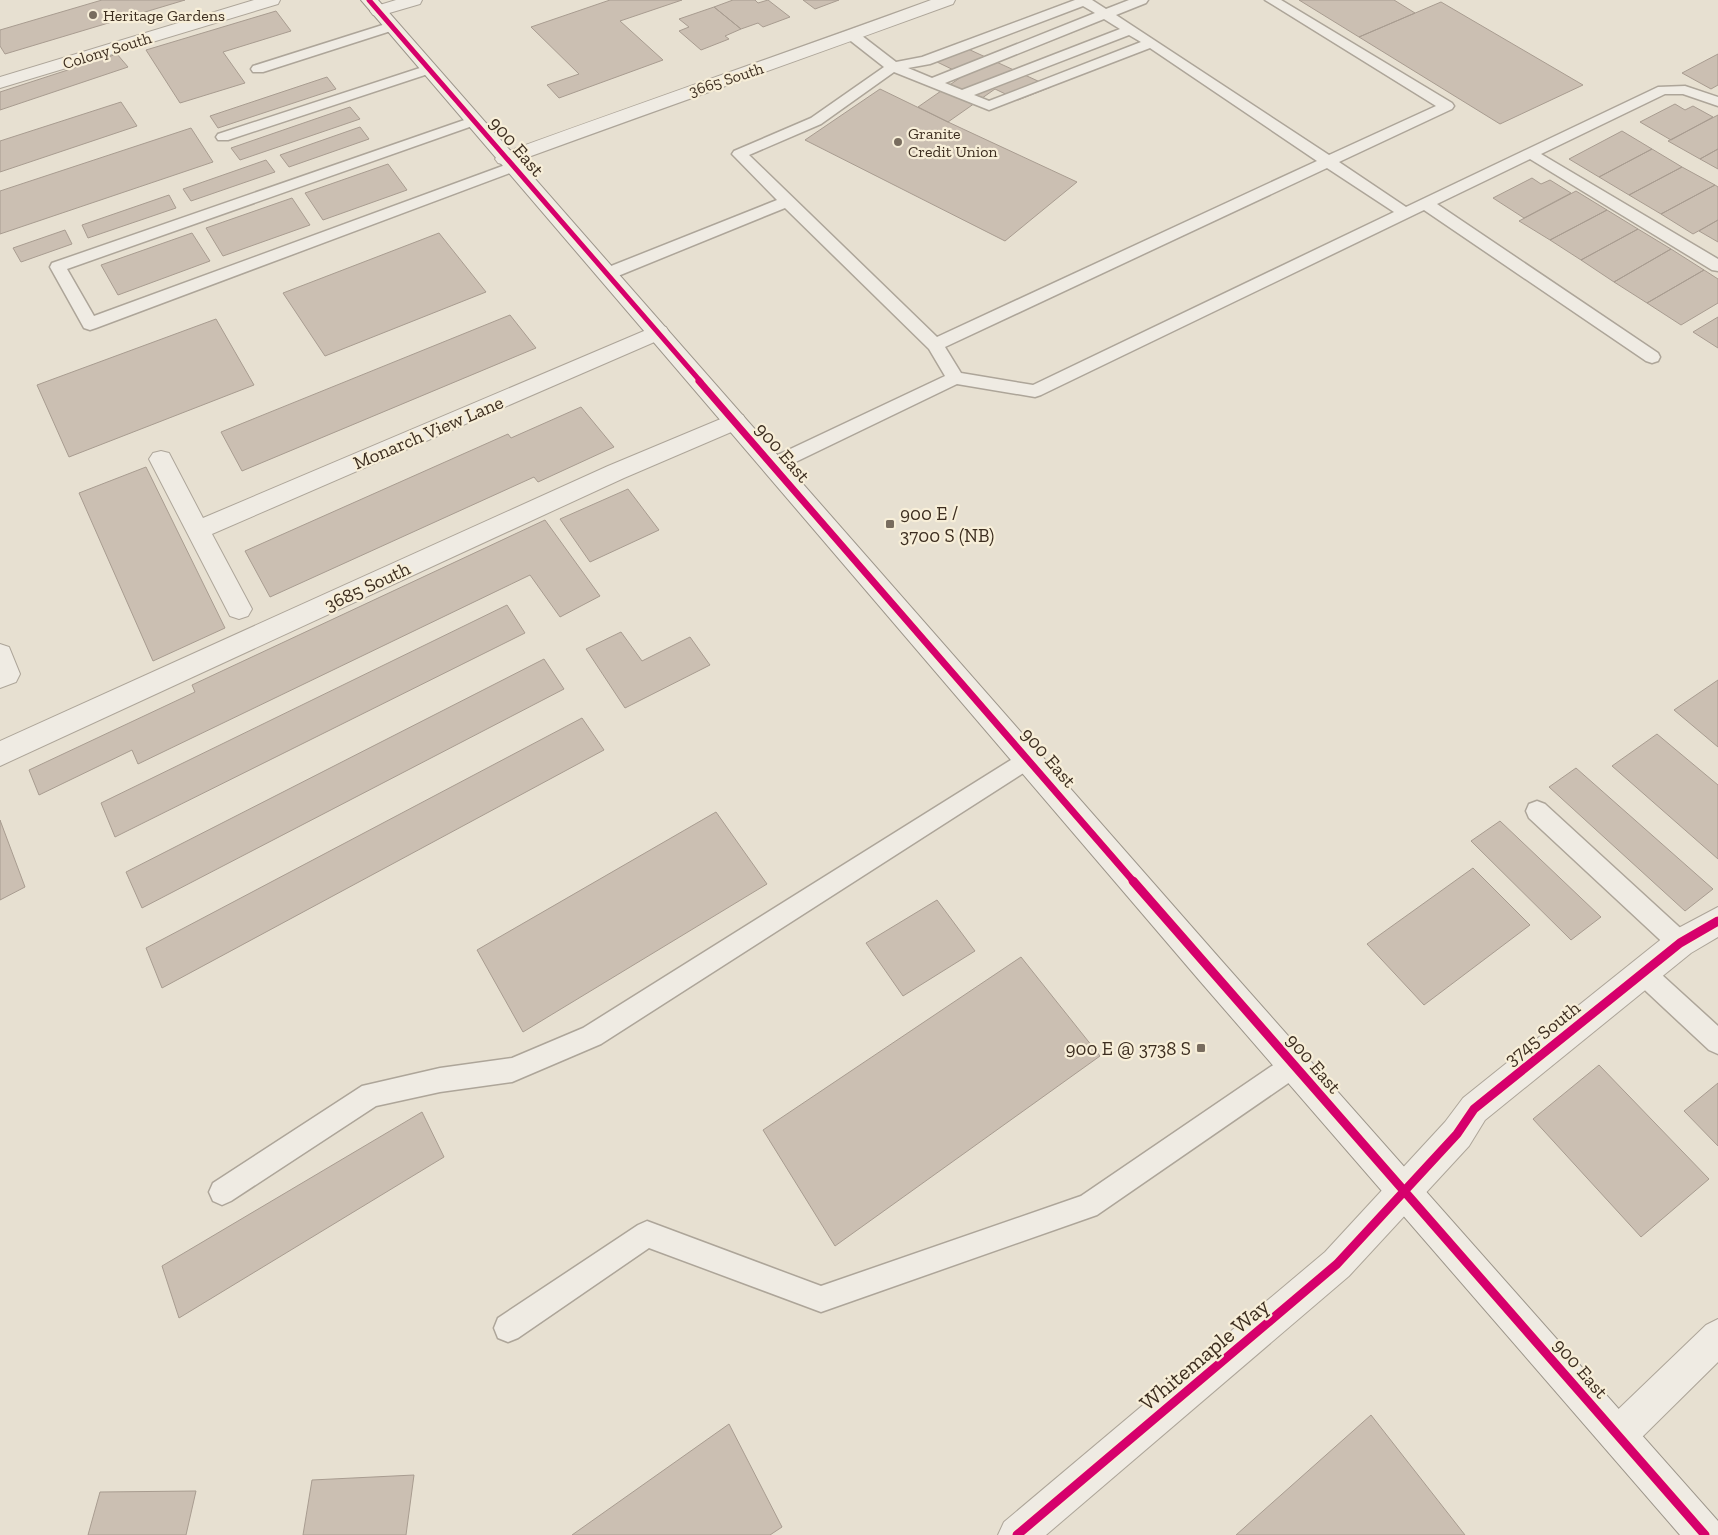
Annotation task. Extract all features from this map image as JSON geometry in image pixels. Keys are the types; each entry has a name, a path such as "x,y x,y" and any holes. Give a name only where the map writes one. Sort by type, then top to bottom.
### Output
{"street":[{"name":"Colony South","path":"0,83 272,0"},
{"path":"380,12 414,0"},
{"name":"3665 South","path":"509,163 715,82 759,69 947,0"},
{"name":"900 East","path":"380,12 509,163 1705,1535"},
{"name":"Monarch View Lane","path":"198,530 658,332"},
{"name":"3685 South","path":"0,754 616,472 734,421"},
{"path":"161,459 239,609"},
{"name":"3745 South","path":"1405,1191 1457,1134 1474,1109 1642,972 1680,943 1718,921"},
{"name":"Whitemaple Way","path":"1017,1535 1337,1264 1405,1191"},
{"path":"1618,1435 1718,1337"}],"lane":[{"path":"852,35 893,68 989,106 1141,0"},
{"path":"935,345 1447,106 1272,0"},
{"path":"258,69 380,12"},
{"path":"917,77 1113,19"},
{"path":"932,83 1113,19"},
{"path":"947,89 1113,19"},
{"path":"961,95 1113,19"},
{"path":"955,378 935,345 740,154 816,121 893,68 1113,19 1405,213"},
{"path":"223,137 429,69"},
{"path":"773,465 955,378 1035,391 1662,90 1685,90 1718,102"},
{"path":"473,121 58,267 90,324 509,163"},
{"path":"1530,154 1718,266"},
{"path":"607,274 788,201"},
{"path":"1425,203 1652,357"},
{"path":"222,1192 371,1095 440,1080 512,1070 592,1036 1029,759"},
{"path":"1537,811 1680,943"},
{"path":"1642,972 1718,1042"},
{"path":"508,1328 647,1234 821,1299 1088,1206 1294,1065"}],"building":[{"name":"Heritage Gardens","path":"102,0 185,0 5,54 0,46 0,30"},
{"path":"610,0 682,0 620,21 663,60 559,98 547,85 579,74 531,27"},
{"path":"733,0 755,0 758,3 768,0 790,17 763,27 758,23 741,29 714,7"},
{"path":"803,0 839,0 815,9"},
{"path":"1299,0 1394,0 1415,13 1359,37"},
{"path":"1441,2 1583,85 1500,124 1359,37"},
{"path":"714,7 741,29 725,36 729,39 701,50 679,31 689,27 679,19"},
{"path":"276,11 291,31 223,52 245,83 180,103 146,50"},
{"path":"968,49 1051,87 1018,100 995,89 948,122 918,107 964,75 935,61"},
{"path":"117,54 128,67 0,110 0,92"},
{"path":"1718,54 1718,85 1711,89 1682,73"},
{"path":"327,77 336,89 218,128 210,116"},
{"path":"880,89 1077,182 1005,241 805,140"},
{"path":"121,102 137,126 0,172 0,141"},
{"path":"1675,104 1685,110 1693,106 1713,117 1671,140 1640,122"},
{"path":"350,107 360,119 240,160 231,148"},
{"path":"1718,115 1718,149 1700,159 1668,141"},
{"path":"360,127 369,139 289,167 280,155"},
{"path":"191,128 213,162 0,234 0,191"},
{"path":"1622,131 1652,149 1599,177 1569,159"},
{"path":"1652,149 1682,167 1629,195 1599,177"},
{"path":"1718,149 1718,169 1700,159"},
{"path":"266,160 275,172 191,201 183,189"},
{"path":"388,164 407,190 323,220 305,193"},
{"path":"1682,167 1715,185 1661,214 1629,195"},
{"path":"1532,178 1541,184 1550,180 1571,193 1524,218 1493,198"},
{"path":"1715,185 1718,187 1718,220 1693,234 1661,214"},
{"path":"1576,191 1607,210 1550,240 1519,221"},
{"path":"169,195 176,208 88,238 82,225"},
{"path":"292,198 310,225 223,256 206,228"},
{"path":"1607,210 1638,229 1581,260 1550,240"},
{"path":"1718,220 1718,242 1699,231"},
{"path":"1638,229 1671,249 1614,282 1581,260"},
{"path":"65,230 72,244 21,262 13,248"},
{"path":"192,233 210,261 118,295 101,265"},
{"path":"439,233 486,292 325,356 283,293"},
{"path":"1671,249 1704,270 1647,303 1614,282"},
{"path":"1704,270 1718,279 1718,303 1681,325 1647,303"},
{"path":"510,315 536,348 242,471 221,432"},
{"path":"1718,317 1718,348 1693,332"},
{"path":"216,319 254,385 69,457 37,385"},
{"path":"581,407 614,447 538,482 534,477 270,597 245,551 508,434 511,438"},
{"path":"146,467 225,628 153,661 79,493"},
{"path":"628,489 659,530 590,562 560,519"},
{"path":"545,520 600,596 560,617 530,575 138,764 132,750 39,795 29,770 195,692 192,685"},
{"path":"507,605 525,633 115,837 101,803"},
{"path":"621,632 642,661 690,637 710,665 625,708 586,649"},
{"path":"544,659 564,689 142,908 126,872"},
{"path":"1718,680 1718,747 1674,710"},
{"path":"582,718 604,750 162,988 146,948"},
{"path":"1657,734 1718,785 1718,859 1612,766"},
{"path":"1576,768 1713,889 1685,911 1549,787"},
{"path":"716,812 767,884 523,1032 477,950"},
{"path":"0,820 25,887 0,900"},
{"path":"1500,821 1601,917 1571,940 1471,841"},
{"path":"1473,868 1530,925 1424,1005 1367,944"},
{"path":"937,900 975,951 903,996 866,943"},
{"path":"1021,957 1100,1056 835,1246 763,1130"},
{"path":"1599,1065 1709,1179 1641,1237 1533,1119"},
{"path":"1718,1083 1718,1146 1684,1111"},
{"path":"422,1112 444,1157 179,1318 162,1266"},
{"path":"1371,1415 1465,1535 1236,1535"},
{"path":"729,1424 782,1527 770,1535 572,1535"},
{"path":"414,1475 406,1535 303,1535 312,1480"},
{"path":"196,1491 186,1535 88,1535 100,1492"}],"cycle path":[{"path":"369,0 1210,970 1705,1535"},
{"path":"1017,1535 1337,1264 1457,1134 1474,1109 1680,943 1718,921"}],"place":[{"name":"Heritage Gardens","path":"93,15"},
{"name":"Granite Credit Union","path":"898,142"},
{"name":"900 E / 3700 S (NB)","path":"890,524"},
{"name":"900 E @ 3738 S","path":"1201,1048"}]}
